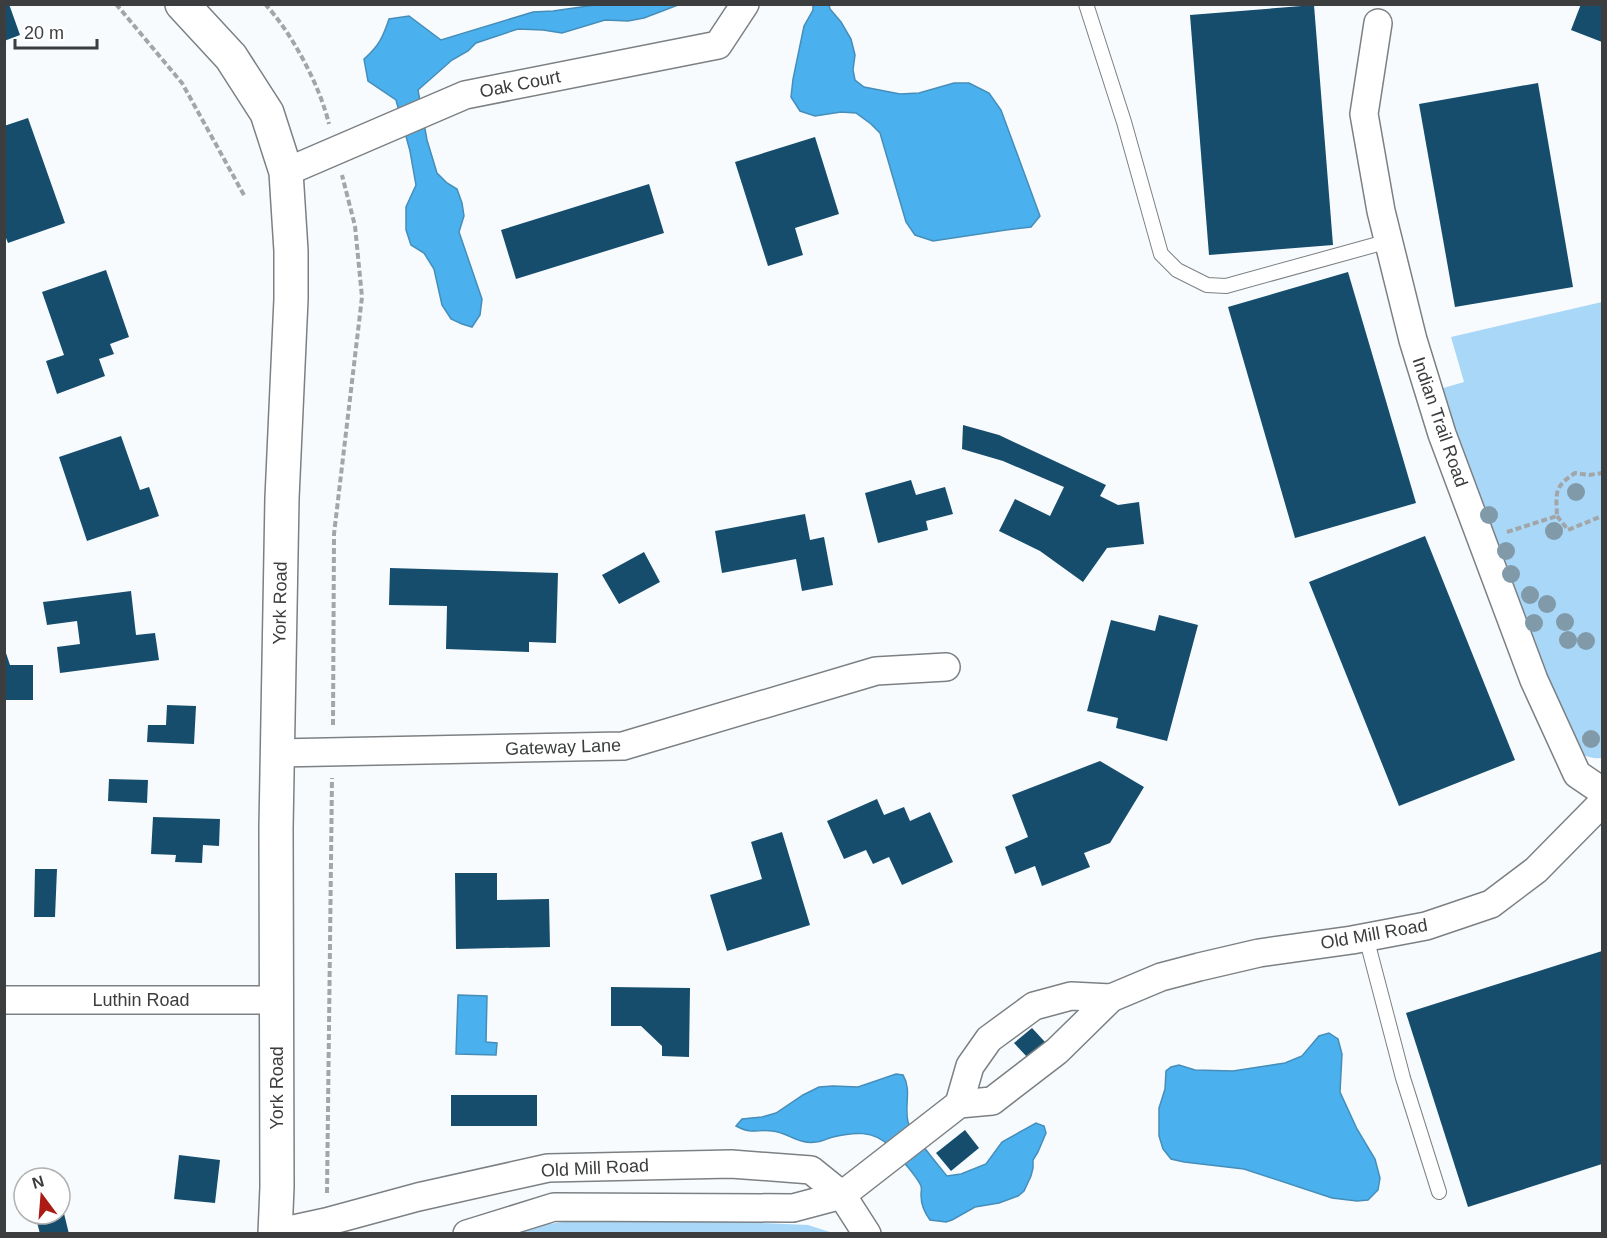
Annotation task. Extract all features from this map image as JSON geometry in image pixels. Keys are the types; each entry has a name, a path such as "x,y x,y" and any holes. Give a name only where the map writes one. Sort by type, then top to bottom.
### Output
{"main road":[{"name":"York Road","path":"182,4 231,57 267,113 286,172 291,250 291,299 282,498 275,1233"}],"street":[{"name":"Oak Court","path":"286,172 465,95 718,45 745,4"},
{"name":"Indian Trail Road","path":"1378,23 1364,114 1382,211 1413,340 1435,413 1534,680 1576,774 1602,791"},
{"name":"Gateway Lane","path":"278,753 623,747 876,671 946,667"},
{"name":"Old Mill Road","path":"467,1233 554,1207 793,1208 842,1195 959,1104 992,1101 1057,1051 1111,998 1161,977 1209,965 1259,953 1426,926 1491,904 1536,870 1602,803"},
{"name":"Old Mill Road","path":"959,1104 970,1066 989,1039 1034,1006 1071,996 1111,998"},
{"name":"Luthin Road","path":"4,999 277,1000"},
{"name":"Old Mill Road","path":"275,1233 327,1222 418,1197 548,1168 731,1164 811,1170 842,1195"},
{"path":"842,1195 867,1233"}],"lane":[{"path":"1086,4 1124,122 1161,254 1177,270 1207,285 1226,286 1389,241"},
{"path":"1366,937 1402,1078 1438,1192"}],"path":[{"path":"116,4 182,83 245,197"},
{"path":"265,4 303,60 327,114 355,226 362,297 334,534 332,910 327,1222"},
{"path":"1602,473 1589,475 1575,473 1564,481 1556,494 1557,516 1569,530 1602,516"},
{"path":"1481,540 1557,516"}],"shaded area":[{"path":"1602,302 1602,758 1593,758 1585,756 1570,745 1440,389 1464,382 1451,337"},
{"path":"589,1218 649,1218 808,1225 833,1233 500,1234"}],"water":[{"path":"595,5 678,5 644,18 628,21 605,20 562,33 518,29 476,43 468,51 452,60 418,90 427,140 437,173 457,189 462,203 464,216 459,232 482,299 480,315 472,327 462,324 451,319 442,305 434,269 424,253 411,245 406,230 406,207 416,185 410,151 396,100 368,81 364,59 380,41 389,19 409,16 441,40 533,12"},
{"path":"813,5 829,5 841,22 851,39 855,55 853,70 855,80 864,87 900,94 919,93 954,83 969,83 989,93 1001,110 1040,216 1031,227 933,241 915,235 906,222 880,133 856,113 841,112 815,116 800,111 791,97 804,26 813,10"},
{"path":"458,995 487,996 486,1042 497,1043 496,1055 456,1054"},
{"path":"1329,1033 1338,1039 1342,1054 1340,1092 1357,1129 1375,1159 1380,1178 1378,1190 1368,1200 1332,1198 1244,1169 1171,1159 1163,1149 1159,1136 1159,1108 1165,1089 1166,1071 1171,1067 1179,1065 1195,1070 1233,1071 1285,1063 1302,1056 1319,1036"},
{"path":"896,1074 903,1075 906,1081 907,1116 910,1127 947,1176 961,1174 986,1164 1002,1142 1036,1123 1044,1126 1046,1133 1033,1160 1031,1176 1024,1191 1018,1196 999,1203 975,1207 946,1222 930,1220 922,1205 919,1181 889,1146 877,1137 856,1133 810,1142 777,1132 751,1131 736,1126 742,1119 776,1113 819,1087 858,1087"}],"building":[{"path":"4,4 9,4 20,35 4,41"},
{"path":"1581,4 1602,4 1602,42 1571,30"},
{"path":"1314,5 1333,245 1209,255 1190,15"},
{"path":"1538,83 1573,287 1455,307 1419,104"},
{"path":"28,118 65,223 8,243 4,233 4,126"},
{"path":"815,137 839,214 795,228 803,255 768,266 735,162"},
{"path":"649,184 664,233 516,279 501,230"},
{"path":"106,270 129,337 110,344 114,354 99,359 105,376 57,394 46,361 64,355 42,292"},
{"path":"1348,272 1416,503 1295,538 1228,307"},
{"path":"963,425 999,435 1106,485 1100,496 1118,505 1139,502 1144,544 1107,548 1083,582 1040,551 999,531 1015,499 1050,516 1064,487 1003,461 962,449"},
{"path":"121,436 140,490 149,487 159,516 87,541 59,457"},
{"path":"911,480 916,495 945,487 953,514 926,521 928,530 878,543 865,493"},
{"path":"805,514 810,540 824,537 833,585 802,591 796,559 722,573 715,531"},
{"path":"1425,536 1515,760 1399,806 1309,582"},
{"path":"644,552 660,582 619,604 602,575"},
{"path":"390,568 558,573 556,643 529,642 529,652 446,649 447,606 389,605"},
{"path":"131,591 136,635 155,633 159,660 60,673 57,647 80,644 77,621 47,625 43,602"},
{"path":"1159,615 1198,625 1167,741 1116,728 1118,718 1087,711 1111,620 1155,631"},
{"path":"5,650 10,665 33,665 33,700 4,700"},
{"path":"167,705 196,706 194,744 147,742 148,725 166,725"},
{"path":"1100,761 1144,787 1110,843 1084,853 1090,867 1042,886 1035,866 1015,874 1005,847 1028,837 1012,795"},
{"path":"109,779 148,780 147,803 108,801"},
{"path":"877,799 884,815 904,807 910,821 930,812 953,862 902,885 889,857 873,864 866,850 844,859 827,821"},
{"path":"153,817 220,819 219,846 203,845 202,863 175,862 176,855 151,854"},
{"path":"782,832 810,925 727,951 710,895 762,879 751,842"},
{"path":"35,869 57,869 55,917 34,917"},
{"path":"455,873 497,873 497,900 549,899 550,947 456,949"},
{"path":"1602,951 1602,1164 1468,1207 1406,1013"},
{"path":"611,987 690,988 689,1057 662,1056 662,1046 641,1026 611,1026"},
{"path":"1032,1028 1046,1043 1029,1059 1014,1043"},
{"path":"451,1095 537,1095 537,1126 451,1126"},
{"path":"965,1130 979,1148 951,1171 936,1153"},
{"path":"179,1155 220,1160 215,1203 174,1199"},
{"path":"38,1226 67,1226 69,1234 40,1234"}]}
